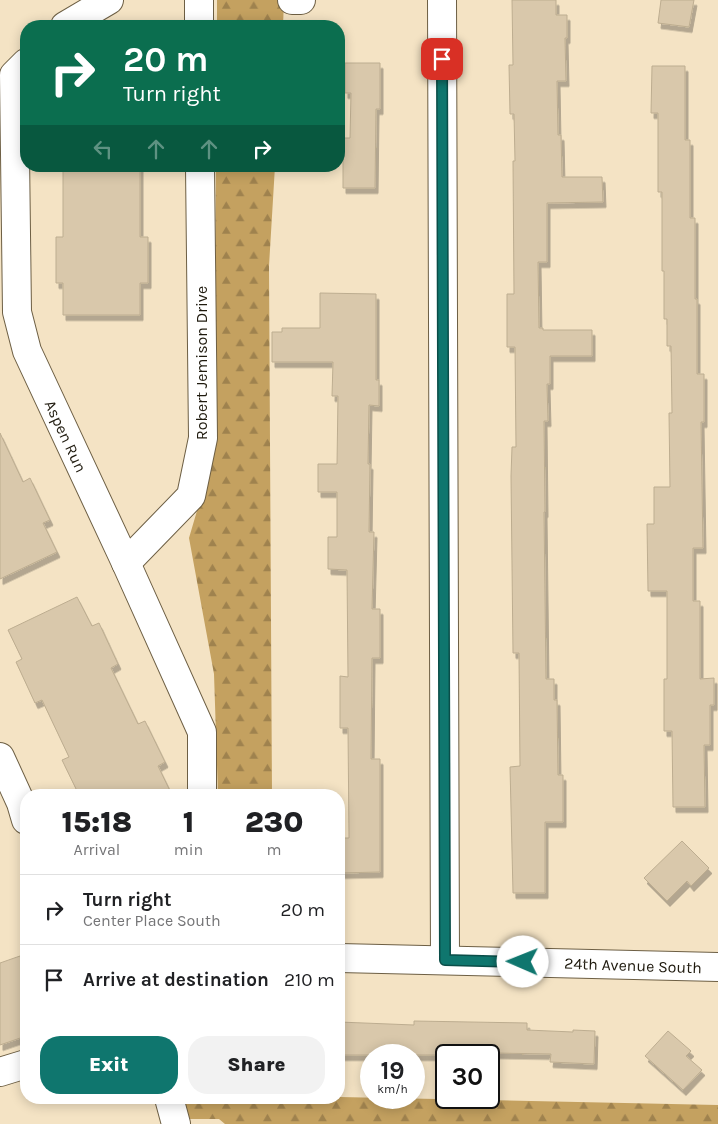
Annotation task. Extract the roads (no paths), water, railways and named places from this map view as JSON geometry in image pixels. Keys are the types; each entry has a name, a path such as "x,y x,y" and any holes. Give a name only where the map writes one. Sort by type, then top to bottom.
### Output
{"street":[{"path":"75,20 109,0"},
{"path":"199,0 199,20"},
{"path":"292,0 301,0"},
{"path":"442,0 445,960"},
{"name":"Aspen Run","path":"20,69 14,75 17,312 27,352 126,563 202,732 202,789"},
{"name":"Robert Jemison Drive","path":"126,563 191,496 203,438 200,172"},
{"path":"0,758 20,801"},
{"name":"24th Avenue South","path":"345,958 718,968"},
{"path":"0,1072 20,1066"},
{"path":"171,1104 176,1124"}]}
